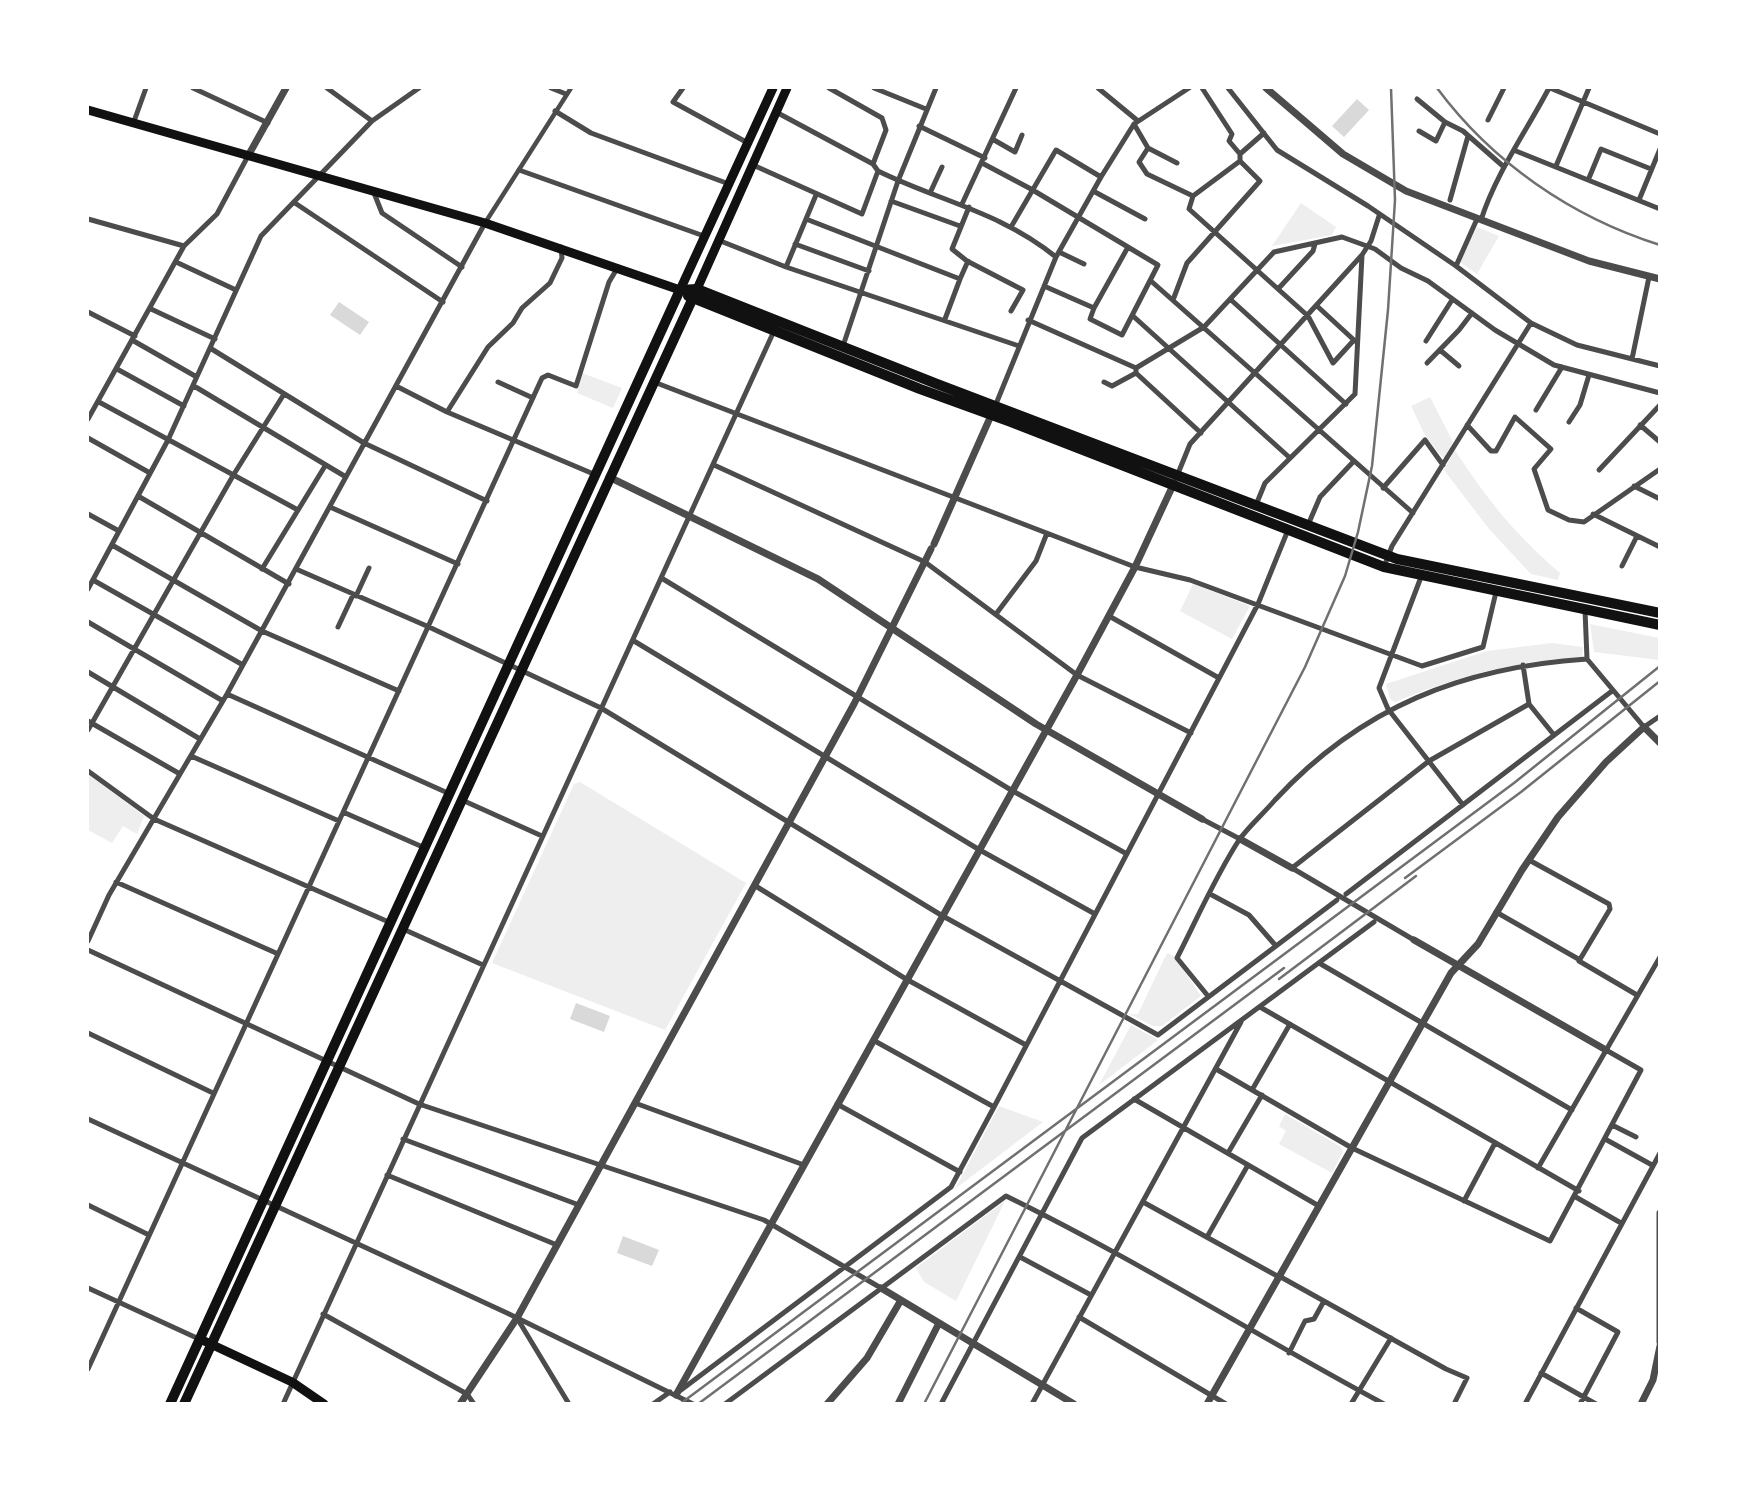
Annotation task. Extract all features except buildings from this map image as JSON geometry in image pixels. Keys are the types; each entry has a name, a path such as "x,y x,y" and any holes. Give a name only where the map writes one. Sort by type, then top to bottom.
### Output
{"highway":[{"path":"680,289 696,289 844,346 1172,486 1384,567 1421,577 1660,625"},
{"path":"680,289 692,299 920,390 994,410 1388,556 1660,613"},
{"path":"170,1404 680,289"},
{"path":"184,1404 696,289"}],"main road":[{"path":"88,110 485,223 680,289 773,88"},
{"path":"696,289 787,88"},
{"path":"200,1339 292,1382 324,1404"}],"street":[{"path":"133,124 146,88"},
{"path":"193,88 268,123"},
{"path":"88,419 184,246 217,214 286,88"},
{"path":"327,88 372,121"},
{"path":"88,589 194,386 195,376 215,339 261,236 372,121 419,88"},
{"path":"551,88 566,94"},
{"path":"88,941 116,882 289,584 485,223 571,88"},
{"path":"683,88 673,102 748,143"},
{"path":"829,88 883,118 886,130 873,164"},
{"path":"874,88 926,109"},
{"path":"844,346 898,181 936,88"},
{"path":"1011,311 1023,289 968,261 952,249 965,205 1016,88"},
{"path":"1098,88 1136,123 1148,148 1177,163"},
{"path":"460,1404 517,1318 857,698 955,498 994,410 1028,320 1078,216 1136,123 1189,88"},
{"path":"1173,300 1187,263 1260,181 1229,141 1232,134 1202,88"},
{"path":"1228,88 1278,150 1368,206 1456,266 1531,323 1566,341 1660,366"},
{"path":"1266,88 1323,138 1366,169 1406,191 1589,261 1660,279"},
{"path":"1488,120 1504,88"},
{"path":"1456,266 1504,167 1516,151 1550,88 1660,134"},
{"path":"1556,166 1589,88"},
{"path":"1417,99 1445,122 1468,136 1504,167"},
{"path":"555,111 591,133 729,184"},
{"path":"776,112 873,164 877,172 965,205 1058,254 1084,264"},
{"path":"1419,131 1436,141 1445,122"},
{"path":"919,126 983,160 1078,216 1158,265 1122,335 1090,318 1128,247"},
{"path":"1264,133 1194,196 1189,209 1308,316 1333,363 1356,341"},
{"path":"994,140 1015,152 1022,135"},
{"path":"1450,200 1468,136"},
{"path":"1148,148 1139,162 1147,174 1194,196"},
{"path":"1589,178 1601,149 1651,169"},
{"path":"1639,200 1660,149"},
{"path":"1011,227 1056,150 1101,177"},
{"path":"1516,151 1589,178 1660,209"},
{"path":"752,164 862,214 877,172"},
{"path":"930,193 942,167"},
{"path":"519,170 705,236"},
{"path":"1095,192 1145,219"},
{"path":"374,193 382,213 462,267"},
{"path":"786,267 816,195"},
{"path":"891,201 960,226"},
{"path":"295,203 443,302"},
{"path":"673,1394 771,1224 1077,675 1135,567 1190,444 1362,255 1379,216"},
{"path":"88,219 184,246"},
{"path":"806,219 960,279"},
{"path":"1104,382 1112,386 1204,327 1274,252 1342,237 1367,247 1428,281 1472,313 1562,368 1660,393"},
{"path":"718,240 786,267 1018,346"},
{"path":"795,244 869,271"},
{"path":"1278,289 1313,251 1315,244"},
{"path":"447,412 488,347 513,323 522,308 550,282 562,258 561,247"},
{"path":"1256,505 1265,483 1356,394 1356,341 1362,255"},
{"path":"945,319 968,261"},
{"path":"176,262 236,290"},
{"path":"88,1369 276,953 542,378 548,375 576,386 600,306 618,267"},
{"path":"1632,359 1649,277"},
{"path":"1151,281 1413,513"},
{"path":"1044,286 1094,308"},
{"path":"1230,299 1346,404"},
{"path":"1426,341 1452,300"},
{"path":"1317,306 1356,341"},
{"path":"151,309 215,339"},
{"path":"88,312 195,376"},
{"path":"1427,363 1472,313"},
{"path":"1133,316 1290,458"},
{"path":"1028,320 1136,371 1201,433"},
{"path":"1384,567 1413,513 1531,323"},
{"path":"283,1404 542,836 663,579 774,331"},
{"path":"210,348 364,443 487,501"},
{"path":"1440,350 1459,366"},
{"path":"1535,410 1562,368"},
{"path":"117,369 184,406"},
{"path":"1569,422 1580,405 1589,375"},
{"path":"498,382 533,398"},
{"path":"654,382 1135,567 1190,580 1422,666 1483,647 1496,592"},
{"path":"194,386 346,477"},
{"path":"396,386 447,412 596,475"},
{"path":"88,730 90,722 234,474 284,394"},
{"path":"99,402 298,510"},
{"path":"1599,470 1660,405"},
{"path":"1467,425 1491,451 1496,452 1515,417 1551,449 1534,469 1548,510 1577,522 1584,522 1660,469"},
{"path":"1640,425 1660,442"},
{"path":"88,438 150,473"},
{"path":"1383,488 1425,440 1443,465"},
{"path":"1308,525 1320,497 1354,461"},
{"path":"714,465 925,562 1077,675 1191,733"},
{"path":"262,569 326,466"},
{"path":"609,477 818,579 1045,730 1292,868 1641,1070 1550,1241 1352,1148 1216,1069"},
{"path":"1634,486 1660,499"},
{"path":"138,496 289,584"},
{"path":"330,507 458,564"},
{"path":"88,514 119,531"},
{"path":"1593,514 1660,547"},
{"path":"653,1404 673,1394 951,1187 1160,795 1258,604 1288,530"},
{"path":"996,614 1036,561 1048,533"},
{"path":"1622,566 1637,536"},
{"path":"112,545 262,631 399,691"},
{"path":"338,627 369,568"},
{"path":"296,569 429,626 601,708 941,915 1158,1035 1337,900"},
{"path":"1421,577 1379,688 1388,709 1463,806"},
{"path":"663,579 1011,790 1127,854"},
{"path":"93,580 243,665"},
{"path":"1585,610 1587,659 1612,691 1660,743"},
{"path":"1109,616 1219,678"},
{"path":"88,622 223,701"},
{"path":"634,641 978,849 1095,914"},
{"path":"1208,996 1177,958 1240,839 1298,776 1342,740 1388,709 1477,675 1523,665 1587,659"},
{"path":"1523,665 1529,704 1554,735"},
{"path":"88,672 200,739"},
{"path":"1346,894 1612,691"},
{"path":"227,694 450,794"},
{"path":"1292,868 1429,761 1529,704"},
{"path":"1210,1400 1451,973 1478,944 1528,859 1558,817 1605,762 1660,716"},
{"path":"90,722 180,774"},
{"path":"191,756 339,821"},
{"path":"88,771 154,819 391,923"},
{"path":"460,800 542,836"},
{"path":"343,812 425,848"},
{"path":"1528,859 1609,904 1610,909 1580,960"},
{"path":"116,882 276,953"},
{"path":"754,886 906,979 1026,1045"},
{"path":"1210,894 1249,915 1276,946"},
{"path":"1496,912 1637,995"},
{"path":"944,1402 1082,1138 1374,922"},
{"path":"401,928 483,965"},
{"path":"88,950 419,1104 771,1224 1074,1404"},
{"path":"1538,1168 1660,957"},
{"path":"1318,963 1572,1110"},
{"path":"1260,1007 1538,1168 1621,1223"},
{"path":"1032,1404 1243,1020"},
{"path":"1252,1090 1290,1024"},
{"path":"88,1033 213,1093"},
{"path":"873,1040 994,1107"},
{"path":"1228,1153 1262,1095"},
{"path":"1134,1099 1319,1206"},
{"path":"635,1103 804,1165"},
{"path":"838,1104 960,1172"},
{"path":"88,1119 517,1318 693,1404"},
{"path":"1612,1125 1636,1137"},
{"path":"404,1139 579,1205"},
{"path":"1605,1139 1653,1165"},
{"path":"1464,1201 1495,1143"},
{"path":"1525,1404 1660,1153"},
{"path":"1207,1237 1248,1165"},
{"path":"387,1175 557,1245"},
{"path":"726,1404 1006,1196 1115,1252 1248,1331 1384,1404"},
{"path":"1143,1202 1467,1378 1454,1404"},
{"path":"88,1205 148,1234"},
{"path":"1642,1404 1653,1380 1660,1344 1660,1213"},
{"path":"1020,1256 1091,1295"},
{"path":"88,1288 200,1339"},
{"path":"827,1404 867,1357 901,1300"},
{"path":"1289,1353 1305,1321 1314,1319 1324,1301"},
{"path":"1576,1308 1618,1332 1580,1404"},
{"path":"323,1314 467,1394 474,1404"},
{"path":"1079,1317 1210,1400 1226,1404"},
{"path":"517,1318 569,1404"},
{"path":"898,1404 939,1323"},
{"path":"1351,1404 1391,1338"},
{"path":"1541,1373 1595,1404"}],"shaded area":[{"path":"1357,99 1369,110 1344,137 1332,126"},
{"path":"1301,203 1336,227 1332,235 1272,246"},
{"path":"1477,227 1499,236 1477,274 1460,262"},
{"path":"339,302 369,322 360,335 330,315"},
{"path":"582,373 622,388 613,408 577,393"},
{"path":"1430,397 1453,442 1445,457 1442,457 1425,435 1411,406"},
{"path":"1455,450 1503,516 1560,573 1558,580 1531,574 1489,529 1444,470"},
{"path":"1193,584 1250,606 1232,639 1180,611"},
{"path":"1590,624 1659,638 1659,660 1594,652"},
{"path":"1552,643 1583,647 1582,657 1509,666 1464,677 1395,702 1390,699 1386,684 1487,651"},
{"path":"88,774 144,816 137,834 123,826 112,843 88,830"},
{"path":"580,782 746,883 665,1030 492,963 574,784"},
{"path":"1167,953 1174,956 1201,996 1162,1026 1153,1026 1129,1014 1138,1014"},
{"path":"576,1003 610,1016 604,1032 570,1019"},
{"path":"1131,1025 1158,1040 1099,1085"},
{"path":"999,1106 1043,1122 955,1189"},
{"path":"1285,1114 1341,1147 1343,1152 1332,1173 1279,1144 1286,1131 1279,1126"},
{"path":"1005,1201 956,1301 924,1282 916,1268"},
{"path":"623,1236 659,1250 652,1266 617,1253"}],"railway":[{"path":"924,1404 1305,667 1345,576 1358,532 1372,466 1388,310 1395,200 1391,88"},
{"path":"1437,88 1483,140 1536,184 1595,219 1660,245"},
{"path":"680,1404 1514,783 1660,666"},
{"path":"1405,878 1521,792 1660,681"},
{"path":"1279,979 1416,876"},
{"path":"698,1404 1284,968"}]}
